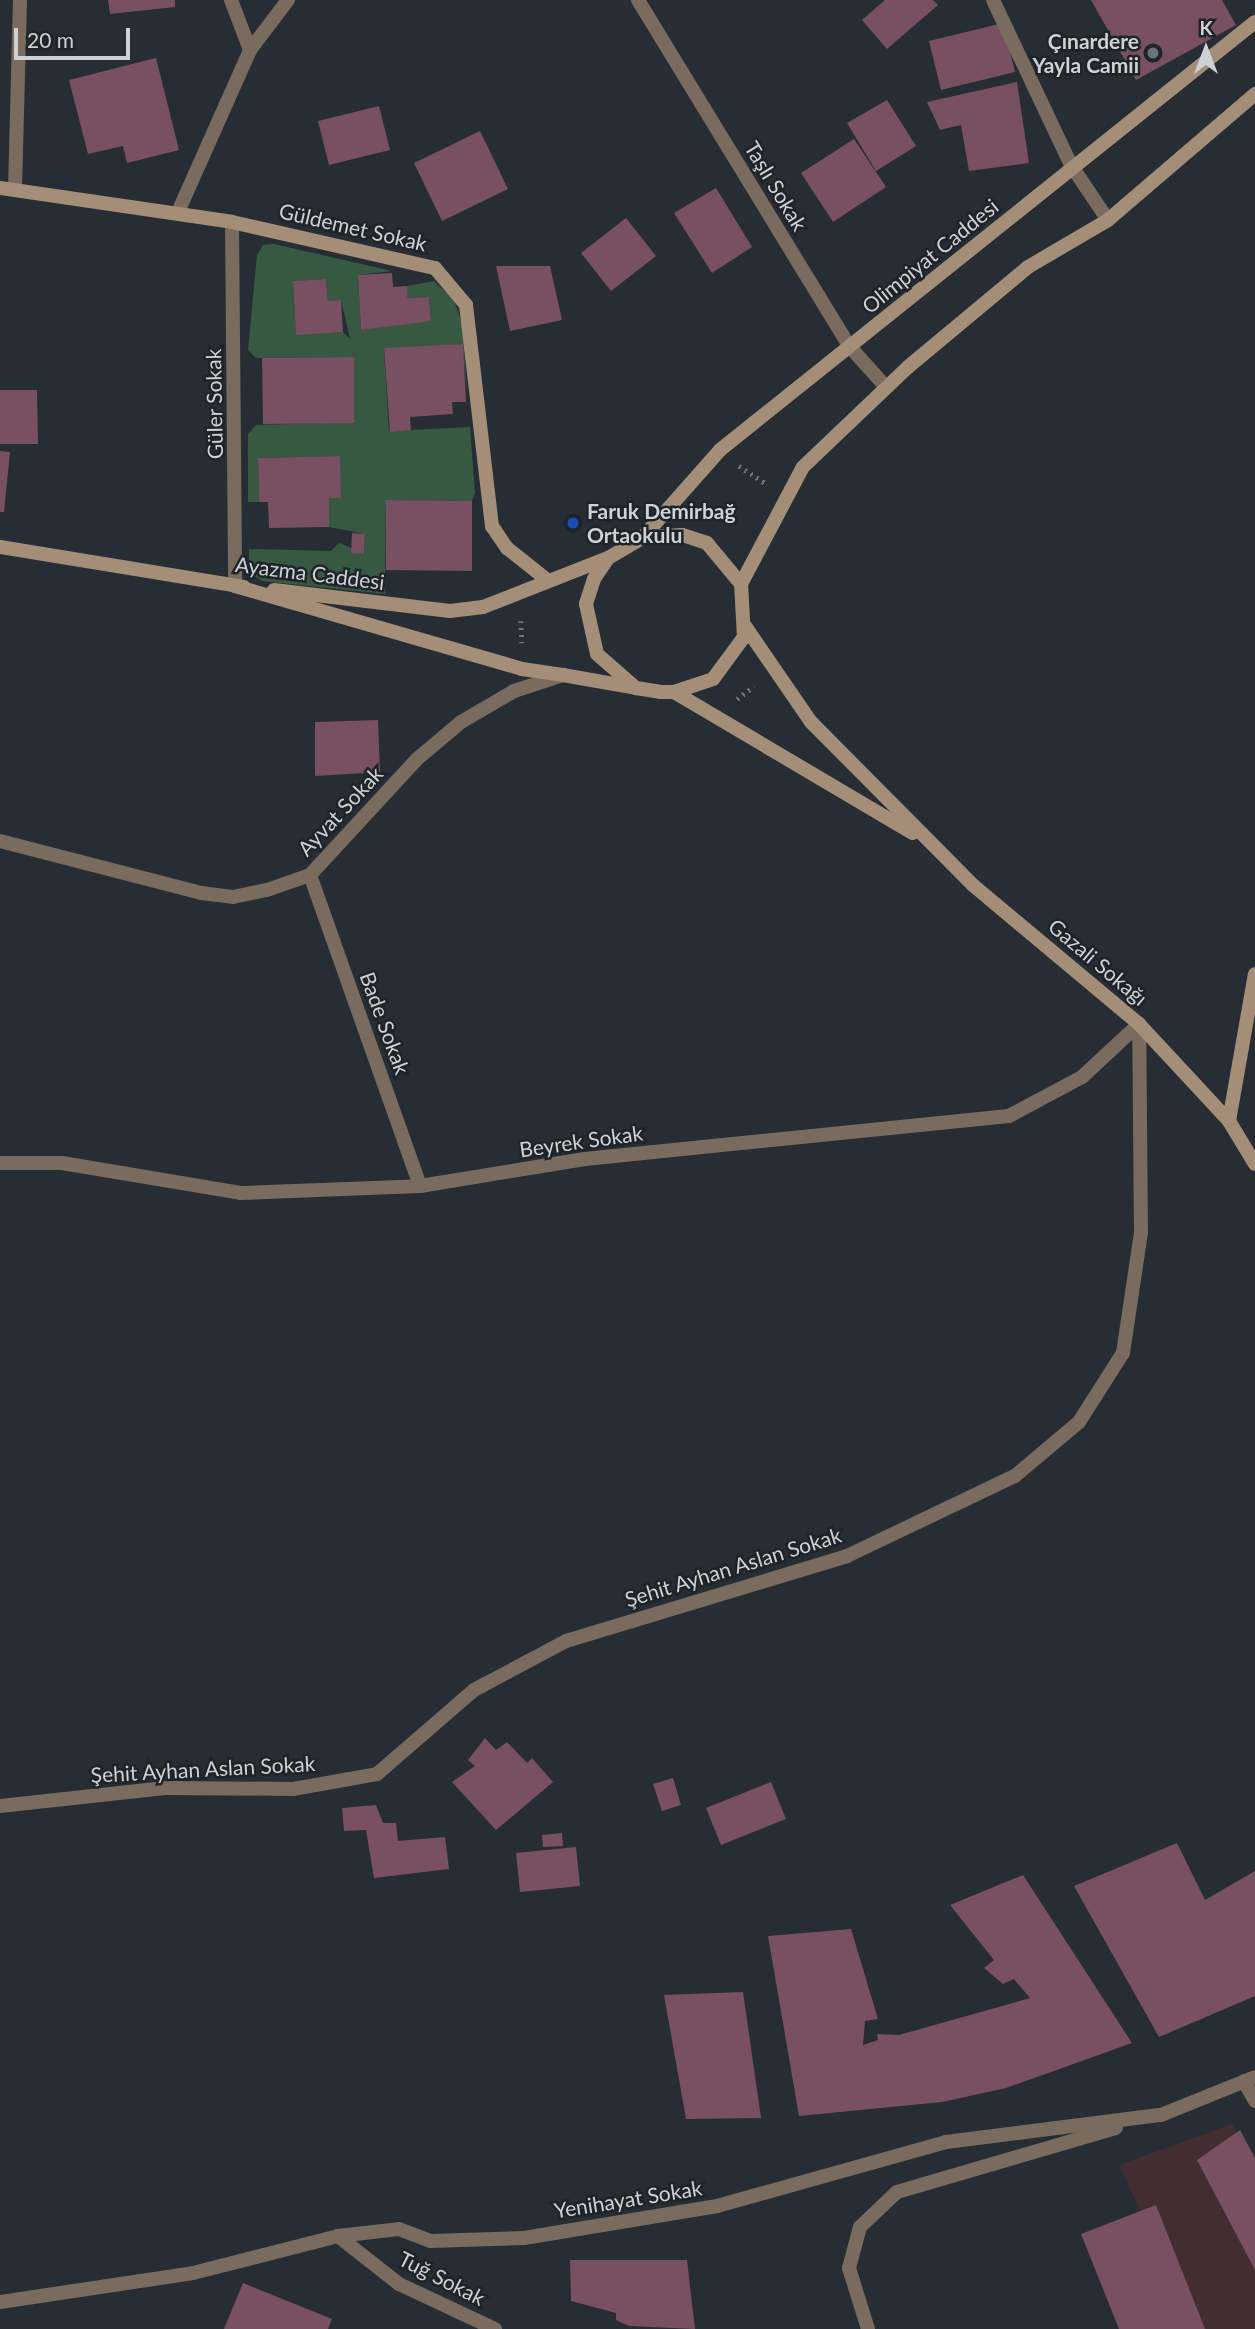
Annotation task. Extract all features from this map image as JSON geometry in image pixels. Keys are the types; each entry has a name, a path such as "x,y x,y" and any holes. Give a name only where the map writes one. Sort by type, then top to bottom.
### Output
{"street":[{"path":"8,189 20,0"},
{"path":"231,0 250,50"},
{"path":"178,212 250,50 288,0"},
{"name":"Taşlı Sokak","path":"638,0 850,347 886,387"},
{"path":"993,0 1071,165 1108,220"},
{"name":"Olimpiyat Caddesi","path":"644,537 720,450 1071,165 1255,22"},
{"path":"235,586 562,675 674,692 713,680 732,660 745,626 741,584 786,494 803,467 886,387 1028,267 1108,220 1255,94"},
{"name":"Güldemet Sokak","path":"8,189 178,212 402,258 435,268 453,282 466,305 492,526 507,548 545,579"},
{"name":"Güler Sokak","path":"232,222 235,586"},
{"name":"Ayazma Caddesi","path":"0,547 235,586 450,611 482,607 545,579 608,558 644,537 682,534 707,544 741,584"},
{"path":"608,558 586,604 588,630 597,654 636,688"},
{"path":"745,626 811,722 931,844"},
{"name":"Ayvat Sokak","path":"0,841 233,897 310,875 417,759 461,722 514,691 562,675"},
{"path":"674,692 931,844"},
{"name":"Gazali Sokağı","path":"931,844 1139,1024 1229,1121"},
{"name":"Bade Sokak","path":"310,875 420,1186"},
{"path":"1255,974 1229,1121 1255,1164"},
{"name":"Beyrek Sokak","path":"0,1163 62,1163 241,1193 420,1186 585,1159 1009,1116 1082,1077 1139,1024"},
{"name":"Şehit Ayhan Aslan Sokak","path":"0,1806 165,1788 293,1789 377,1774 474,1690 566,1641 847,1556 1015,1476 1079,1422 1123,1353 1141,1233 1139,1024"},
{"path":"1250,2079 1255,2101"},
{"name":"Yenihayat Sokak","path":"0,2302 193,2273 338,2236 399,2229 430,2241 524,2238 717,2206 946,2142 1161,2115 1250,2079"},
{"path":"868,2329 849,2268 860,2227 897,2192 1161,2115"},
{"name":"Tuğ Sokak","path":"338,2236 399,2284 495,2329"}],"path":[{"path":"720,450 748,474 786,494"},
{"path":"724,721 741,692 780,675"}],"shaded area":[{"path":"1232,2124 1255,2158 1255,2329 1195,2329 1119,2165"}],"green space":[{"path":"274,244 392,271 358,275 361,330 431,320 429,297 407,298 407,286 434,281 454,300 462,324 468,402 462,344 384,349 389,431 470,427 475,493 472,501 386,500 385,594 262,581 249,572 249,549 331,551 339,543 364,553 365,534 329,527 329,498 341,498 339,456 258,458 259,502 248,502 248,434 256,425 354,422 353,357 256,358 248,350 257,255 263,245","holes":["326,279 328,301 341,300 350,339 343,332 296,334 293,281"]}],"building":[{"path":"108,0 175,0 175,7 110,14"},
{"path":"885,0 933,0 938,5 887,49 862,20"},
{"name":"Çınardere Yayla Camii","path":"1091,0 1222,0 1236,25 1136,80"},
{"path":"1003,23 1015,72 941,90 929,41"},
{"path":"156,58 179,150 127,163 123,146 88,154 69,80"},
{"path":"1017,82 1029,163 969,171 961,125 940,130 927,102"},
{"path":"887,100 916,146 876,171 847,123"},
{"path":"379,106 390,150 329,165 318,121"},
{"path":"480,131 508,189 442,221 414,163"},
{"path":"854,139 886,187 833,222 801,173"},
{"path":"716,188 752,247 712,273 674,213"},
{"path":"626,218 656,256 611,291 581,253"},
{"path":"496,266 550,266 562,320 510,331"},
{"path":"392,273 393,287 407,286 407,298 429,297 431,321 361,330 358,275"},
{"path":"326,279 328,301 341,300 343,332 296,335 293,281"},
{"path":"463,344 466,402 452,402 453,414 410,417 411,430 390,432 384,348"},
{"path":"354,357 354,423 263,424 262,358"},
{"path":"0,390 37,390 38,444 0,444"},
{"path":"0,451 10,452 4,512 0,512"},
{"path":"340,456 341,498 329,498 329,527 269,528 268,502 259,502 258,458"},
{"path":"386,500 472,501 472,571 386,570"},
{"path":"352,533 365,534 364,554 351,553"},
{"path":"378,720 380,772 315,776 315,722"},
{"path":"485,1738 496,1750 507,1742 527,1763 532,1758 553,1782 496,1830 452,1782 475,1766 468,1760"},
{"path":"673,1778 681,1805 662,1811 653,1784"},
{"path":"771,1782 786,1819 721,1845 706,1808"},
{"path":"376,1805 383,1823 396,1823 398,1841 445,1837 449,1869 374,1878 366,1830 344,1831 342,1808"},
{"path":"562,1833 563,1846 543,1847 542,1835"},
{"path":"1177,1843 1205,1900 1255,1871 1255,1996 1159,2037 1074,1886"},
{"path":"576,1847 580,1886 520,1892 516,1853"},
{"path":"1023,1875 1132,2043 1006,2088 942,2102 799,2116 768,1936 851,1929 878,2019 865,2021 863,2045 878,2040 877,2034 899,2035 1030,1998 1014,1979 1003,1984 984,1968 994,1960 950,1905"},
{"path":"743,1992 761,2118 686,2119 664,1995"},
{"path":"1240,2130 1255,2158 1255,2270 1197,2160"},
{"path":"1156,2205 1205,2329 1119,2329 1081,2234"},
{"path":"570,2260 687,2260 695,2329 629,2326 616,2320 616,2313 571,2301"},
{"path":"243,2283 332,2319 328,2329 224,2329"}],"place":[{"name":"Çınardere Yayla Camii","path":"1153,53"},
{"name":"Faruk Demirbağ Ortaokulu","path":"573,523"}]}
